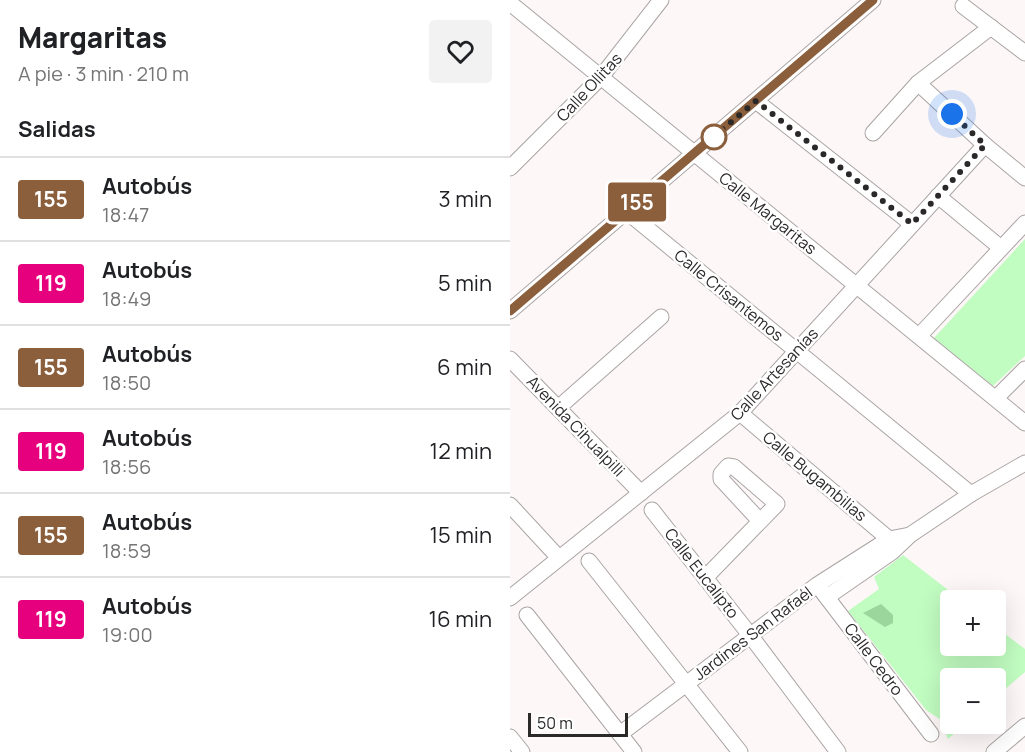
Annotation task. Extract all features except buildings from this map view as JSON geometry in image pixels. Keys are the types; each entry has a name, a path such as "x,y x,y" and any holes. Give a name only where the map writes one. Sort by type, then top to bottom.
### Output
{"street":[{"name":"Calle Ollitas","path":"510,168 601,77 661,0"},
{"path":"510,311 873,0"},
{"name":"Calle Margaritas","path":"510,3 1025,423"},
{"path":"963,6 1025,53"},
{"path":"873,133 918,83 991,27"},
{"path":"918,83 985,145 1025,178"},
{"path":"756,101 912,224"},
{"name":"Calle Artesanías","path":"510,598 740,413 985,145"},
{"path":"938,196 1001,248"},
{"name":"Calle Crisantemos","path":"626,211 970,494"},
{"path":"919,336 1025,223"},
{"path":"558,408 662,317"},
{"name":"Avenida Cihualpilli","path":"510,359 641,493"},
{"path":"996,398 1025,369"},
{"name":"Calle Bugambilias","path":"740,413 894,543"},
{"path":"894,543 910,535 970,494 1025,463"},
{"path":"705,578 777,504 735,467 728,466 721,474 725,485 759,520"},
{"path":"510,505 559,558"},
{"name":"Calle Eucalipto","path":"652,510 838,752"},
{"name":"Jardines San Rafaél","path":"621,734 817,585 894,543"},
{"name":"Jardines San Rafaél","path":"827,597 894,543"},
{"path":"589,561 740,752"},
{"name":"Calle Cedro","path":"817,585 931,734"},
{"path":"527,615 634,752"},
{"path":"994,752 1025,726"},
{"path":"510,737 522,752"}],"shaded area":[{"path":"1025,239 1025,356 993,386 934,338"},
{"path":"903,555 948,590 940,590 940,656 1006,656 1006,635 1025,649 1025,672 1006,688 1006,668 940,668 940,719 926,710 848,611 879,589 874,577"},
{"path":"881,604 893,615 893,623 885,627 863,613"}],"bus line":[{"name":"155","path":"510,311 873,0"}],"route":[{"path":"714,137 710,140 756,101 912,224 985,145 952,114"}]}
